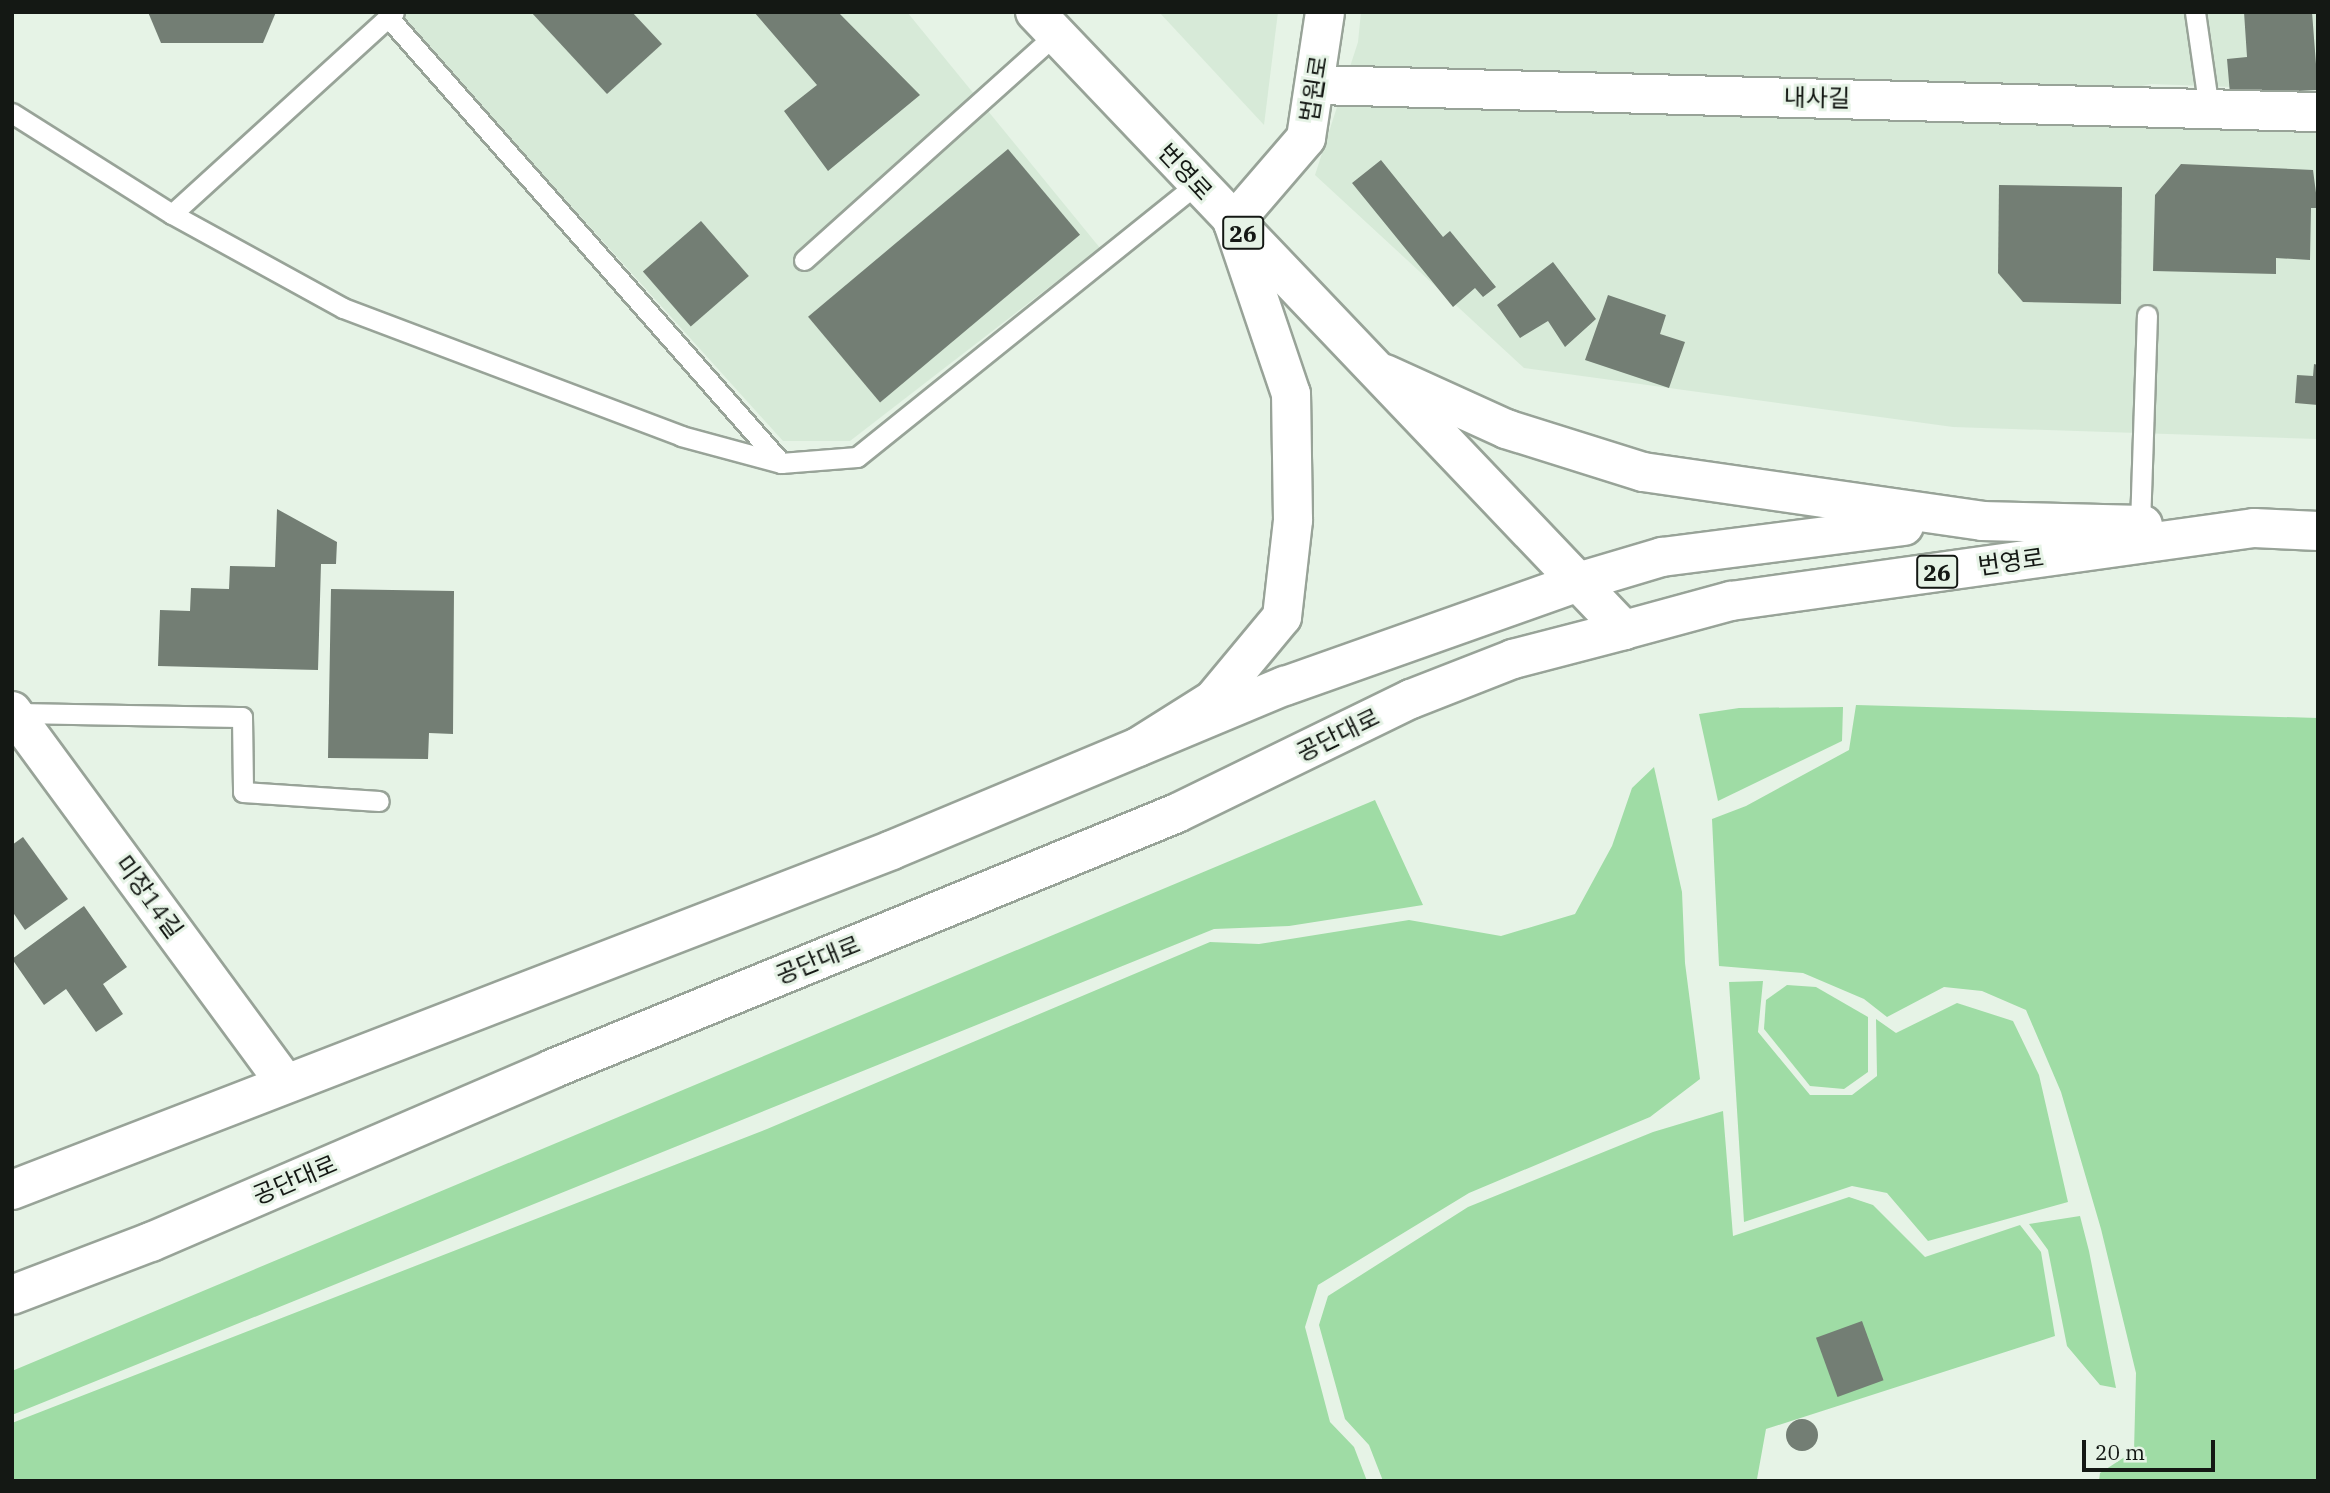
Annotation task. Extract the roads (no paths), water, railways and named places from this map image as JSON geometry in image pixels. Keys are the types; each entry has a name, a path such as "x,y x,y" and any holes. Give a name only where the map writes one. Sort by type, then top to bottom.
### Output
{"street":[{"name":"법원로","path":"1233,223 1306,138 1317,85 1325,12"},
{"name":"번영로","path":"1045,23 1451,454 1623,630 1731,601 2254,528 2318,531"},
{"name":"내사길","path":"1317,85 2318,112"},
{"path":"1138,747 1213,700 1282,617 1293,520 1291,394 1233,223"},
{"path":"1367,365 1506,429 1643,472 1982,521"},
{"path":"12,1190 879,855 1309,677 1578,582 1662,557 1854,529 1982,521 2254,528"},
{"name":"공단대로","path":"12,1295 151,1242 552,1069 1177,813 1411,699 1513,659 1623,630"},
{"name":"미장14길","path":"13,712 285,1083"}],"lane":[{"path":"2195,12 2209,109"},
{"path":"172,214 391,15 781,463"},
{"path":"804,260 1045,23"},
{"path":"12,113 172,214 343,308 681,436 781,463 857,457 1197,184"},
{"path":"2140,525 2147,315"},
{"path":"13,712 242,717 243,792 379,801"}]}
